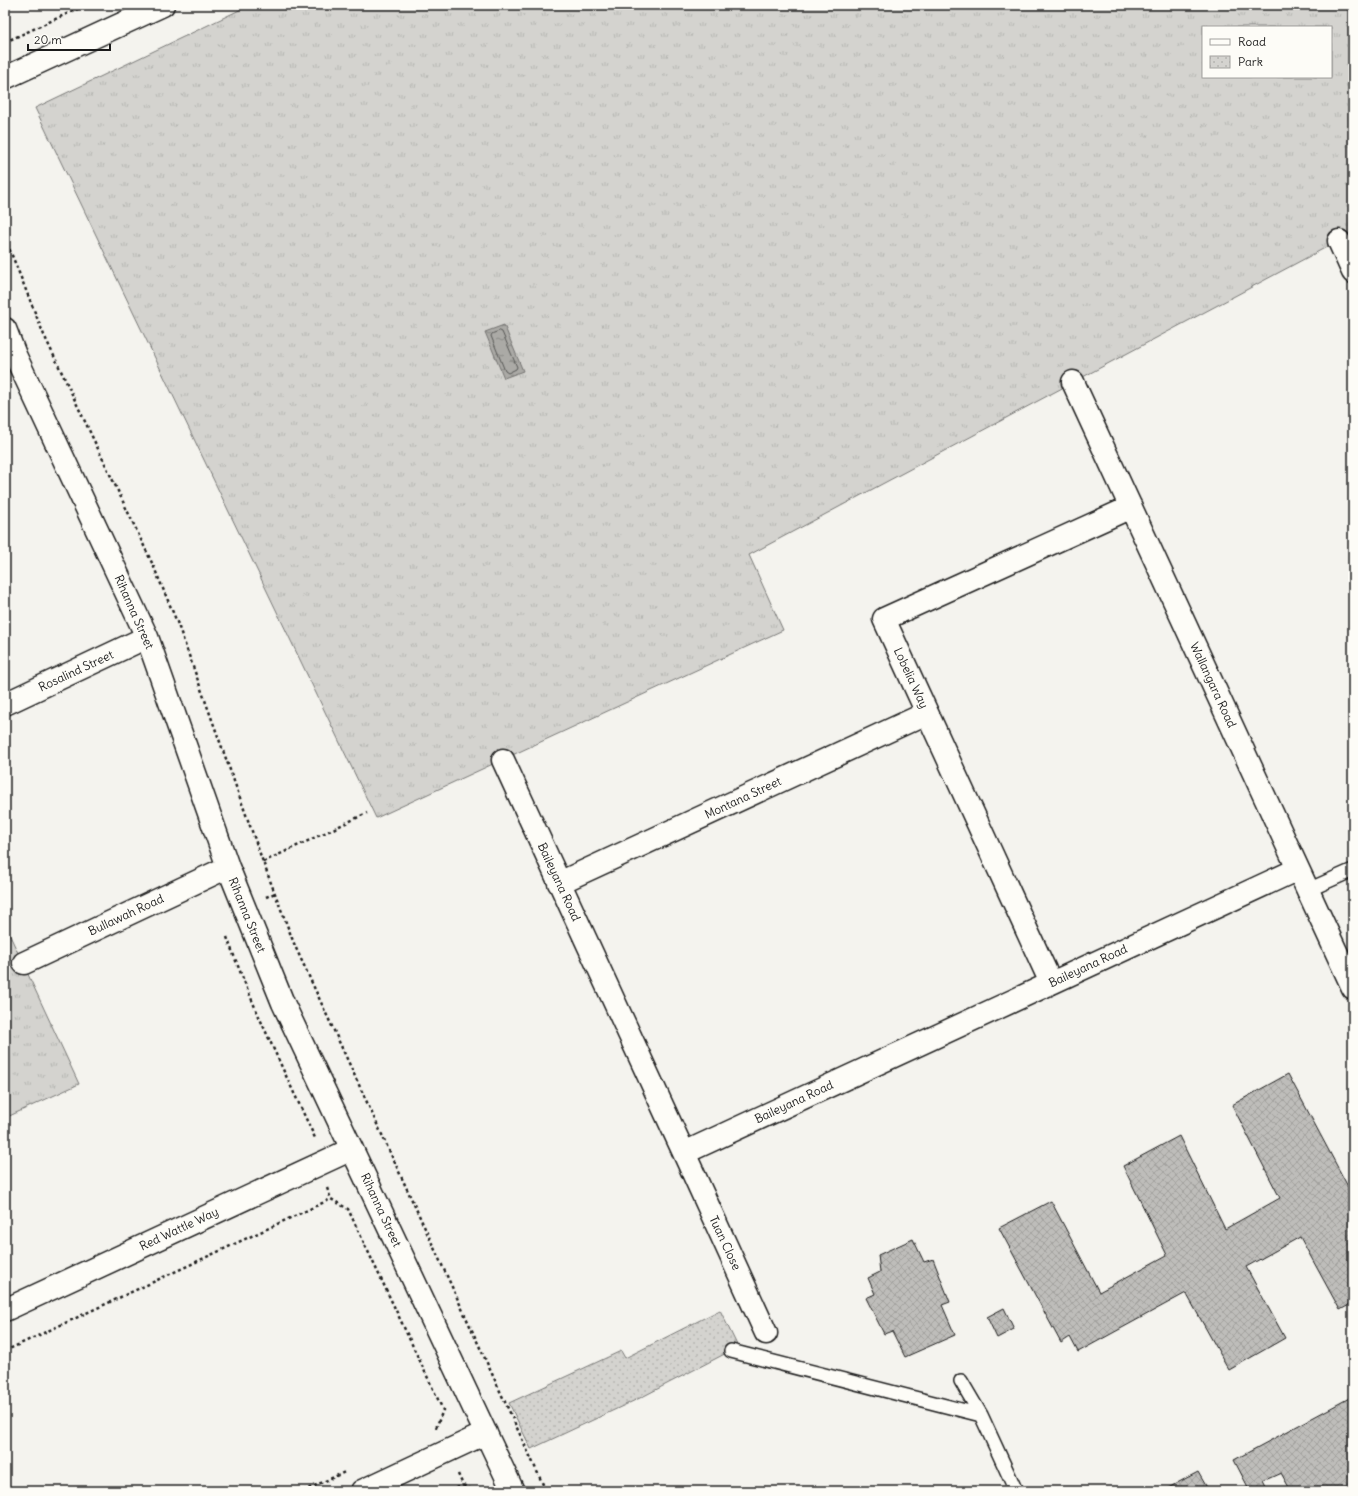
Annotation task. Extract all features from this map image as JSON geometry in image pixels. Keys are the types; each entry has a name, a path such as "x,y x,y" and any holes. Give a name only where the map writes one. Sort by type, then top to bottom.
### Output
{"street":[{"path":"5,78 163,5"},
{"path":"1339,241 1353,272"},
{"name":"Rihanna Street","path":"5,329 10,357 147,637 228,867 283,1003 513,1491"},
{"name":"Wallangara Road","path":"1073,382 1353,988"},
{"name":"Lobelia Way","path":"1051,983 884,619 1131,507"},
{"name":"Rosalind Street","path":"5,704 147,637"},
{"name":"Montana Street","path":"559,882 927,713"},
{"name":"Baileyana Road","path":"503,760 684,1153 1298,869"},
{"name":"Bullawah Road","path":"24,963 228,867"},
{"name":"Red Wattle Way","path":"5,1310 352,1149"},
{"name":"Tuan Close","path":"684,1153 766,1333"},
{"path":"362,1491 486,1433"}],"lane":[{"path":"1308,890 1353,870"},
{"path":"731,1351 980,1415"},
{"path":"961,1381 980,1415 1016,1491"}],"path":[{"path":"5,42 86,5"},
{"path":"5,238 44,335 156,572 177,622 295,946 546,1491"},
{"path":"264,862 367,813"},
{"path":"5,1351 331,1199"},
{"path":"451,1491 463,1485"}],"green space":[{"path":"250,5 1353,5 1353,233 749,555 783,630 376,818 35,108"},
{"path":"5,925 79,1084 5,1118"},
{"path":"720,1310 738,1347 642,1397 531,1449 509,1403 621,1351 625,1358"}],"water":[{"path":"504,325 523,371 504,378 485,332"}],"building":[{"path":"1288,1074 1353,1196 1353,1303 1340,1310 1300,1237 1246,1267 1285,1338 1229,1370 1186,1293 1078,1352 1070,1337 1061,1343 999,1228 1051,1201 1099,1292 1167,1255 1123,1166 1179,1136 1225,1229 1280,1198 1232,1105"},
{"path":"913,1239 924,1262 933,1259 950,1302 942,1305 955,1335 905,1357 892,1331 884,1334 866,1298 875,1294 868,1278 880,1272 878,1255"},
{"path":"1004,1308 1014,1329 997,1338 987,1317"},
{"path":"1353,1396 1353,1491 1291,1491 1281,1473 1263,1481 1268,1491 1240,1491 1248,1487 1234,1460"},
{"path":"1198,1472 1209,1491 1163,1491 1179,1482"}]}
